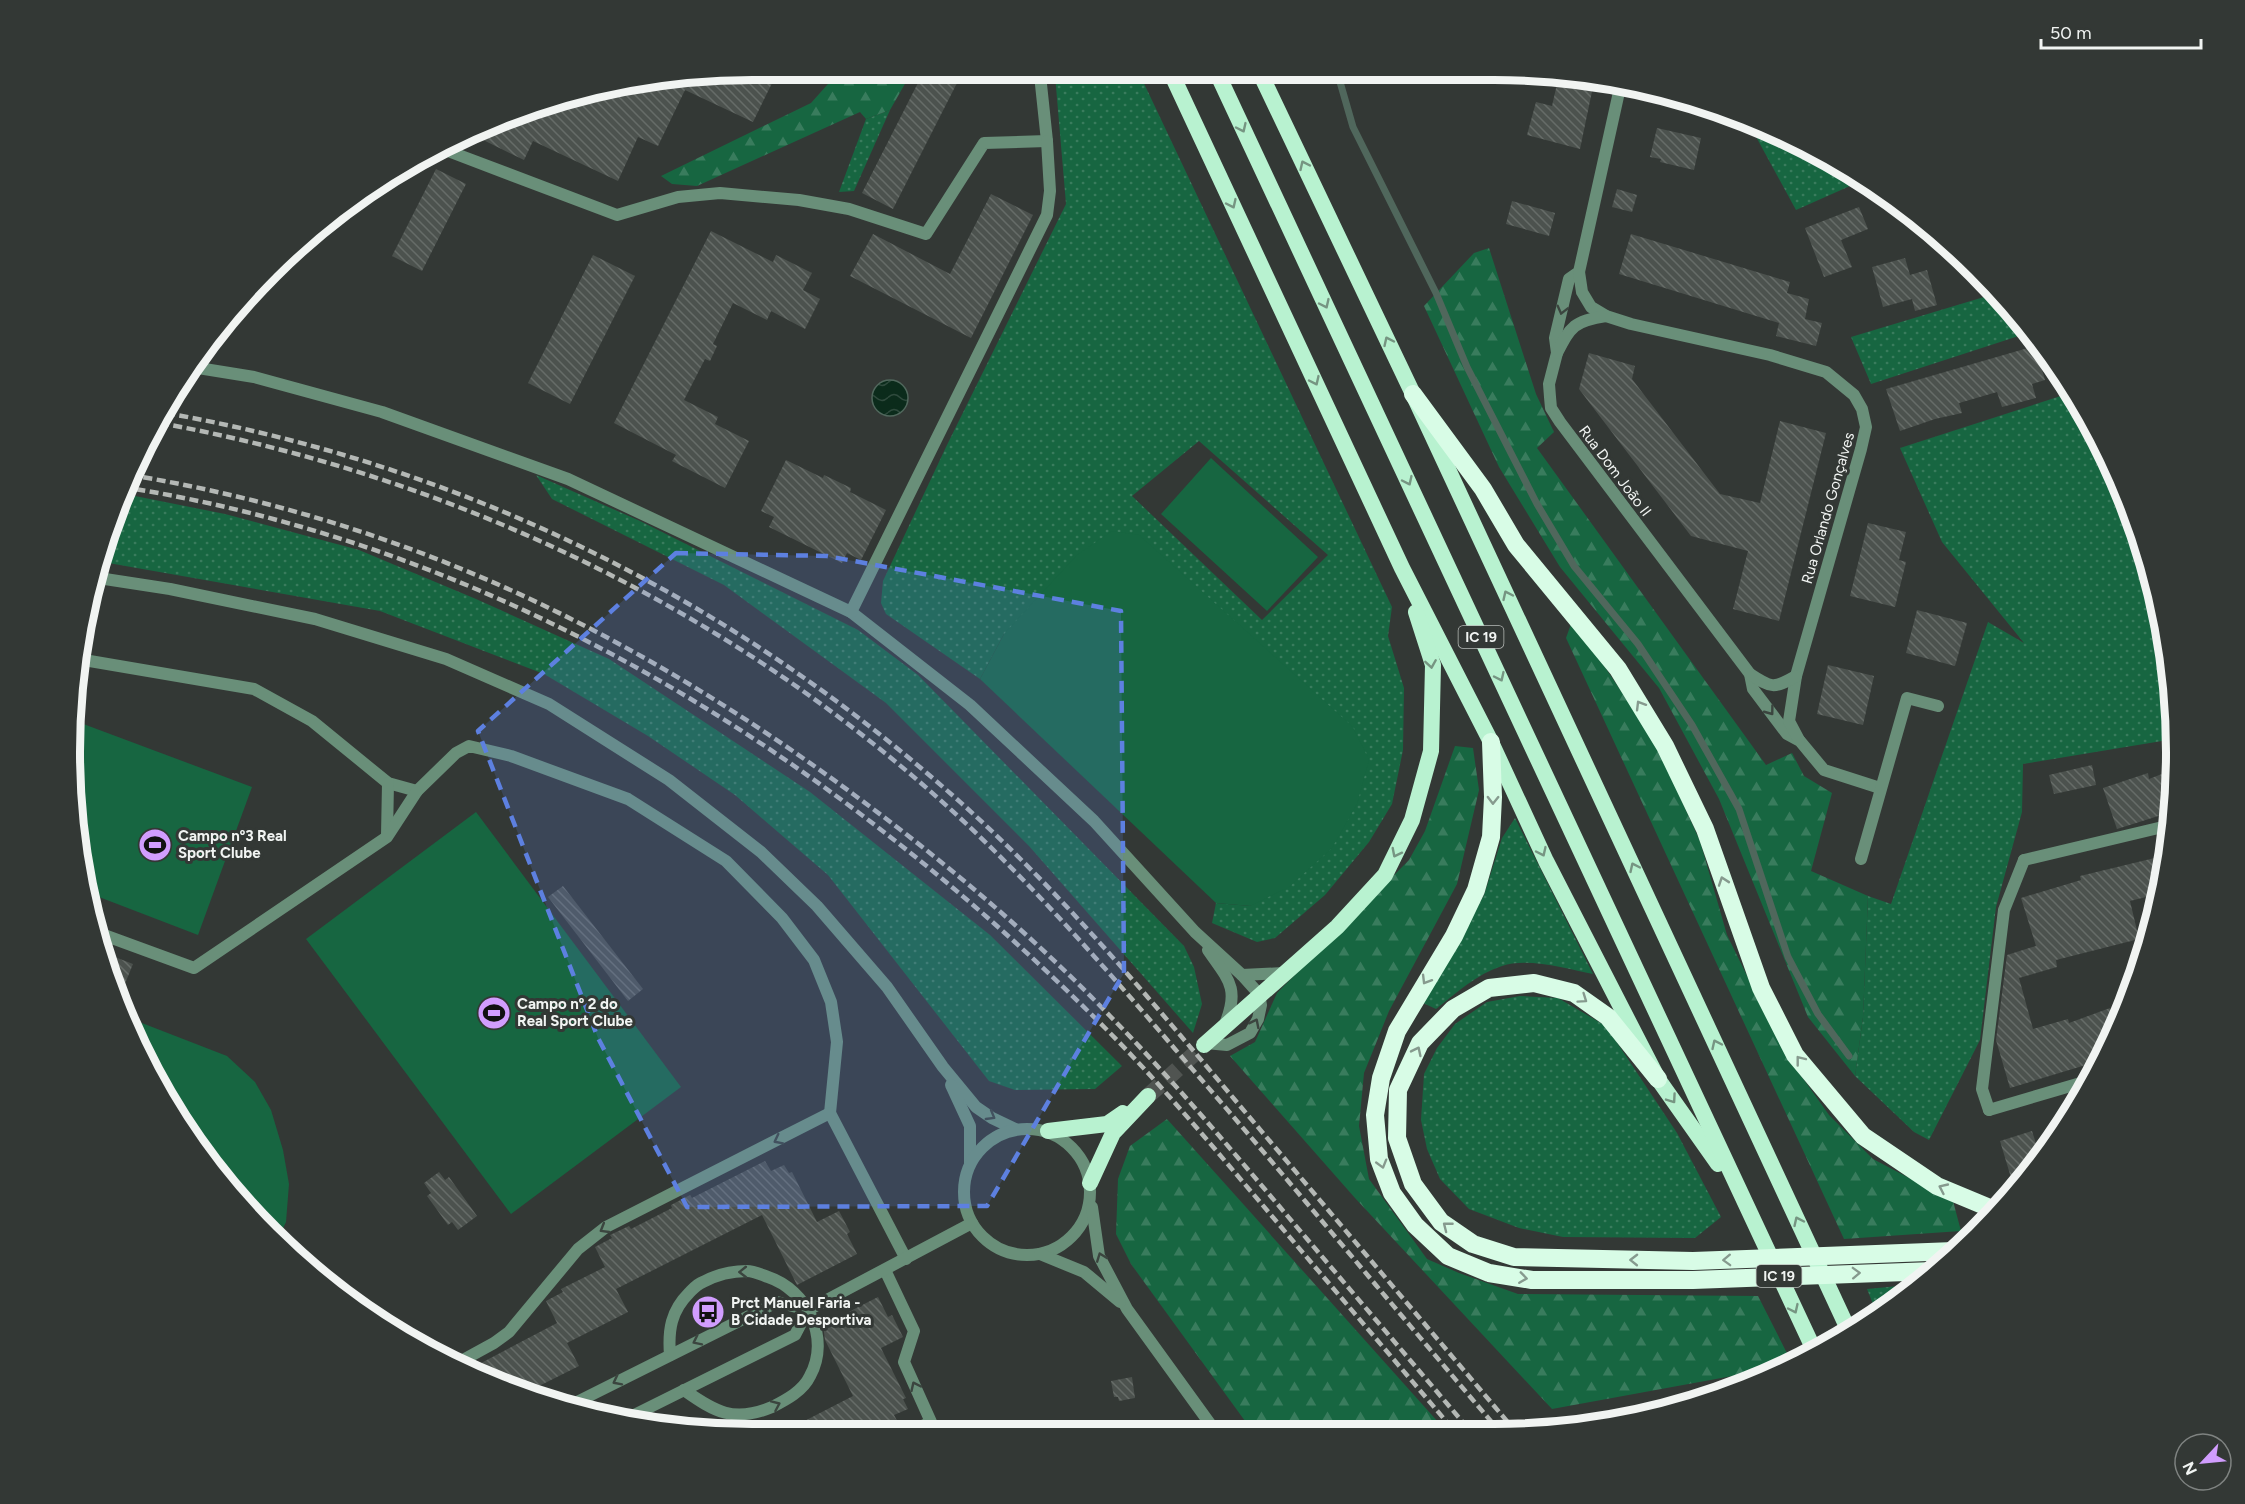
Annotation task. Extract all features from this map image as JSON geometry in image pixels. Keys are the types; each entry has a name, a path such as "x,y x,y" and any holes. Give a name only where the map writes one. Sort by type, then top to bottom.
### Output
{"highway":[{"path":"1174,80 1402,568 1491,742 1546,861 1658,1079"},
{"name":"IC 19","path":"1220,80 1811,1344"},
{"name":"IC 19","path":"1263,80 1413,394 1846,1324"},
{"path":"1413,394 1483,489 1516,545 1618,669 1665,746 1705,829 1761,988 1795,1054 1863,1136 1937,1186 1988,1207"},
{"path":"1205,1044 1258,994 1337,927 1385,876 1412,820 1431,751 1433,665 1402,568"},
{"path":"1491,742 1493,797 1491,837 1476,890 1454,936 1396,1031 1381,1078 1375,1115 1379,1159 1392,1193 1415,1224 1448,1256 1489,1273 1532,1280 1692,1280 1920,1271"},
{"path":"1743,1199 1658,1079 1608,1017 1574,993 1534,983 1489,988 1453,1009 1420,1042 1398,1090 1397,1138 1413,1184 1441,1222 1473,1245 1514,1257 1693,1261 1943,1251"},
{"path":"1048,1131 1107,1124 1146,1098 1113,1133 1090,1188"}],"street":[{"path":"851,612 1047,215 1050,191 1041,80"},
{"name":"Rua Dom João II","path":"1619,91 1579,272 1569,279 1555,338 1557,353 1549,384 1551,408 1750,674 1753,689 1787,734 1800,741 1824,770 1881,788"},
{"path":"450,152 617,215 678,197 720,193 799,200 849,209 926,234 984,143 1047,141"},
{"name":"Rua Orlando Gonçalves","path":"1579,272 1582,292 1591,307 1606,316 1631,324 1770,355 1826,372 1854,395 1862,409 1866,427 1861,449 1796,676 1788,721 1800,741"},
{"path":"1557,353 1568,331 1583,320 1606,316"},
{"path":"199,369 254,377 382,412 567,479 851,612 979,713 1094,821 1195,932 1242,975 1258,994 1261,1005 1258,1019 1250,1033 1227,1045 1205,1044"},
{"path":"102,579 170,589 315,619 446,659 549,704 669,780 760,852 817,906 887,987 943,1067 976,1107 1015,1129"},
{"path":"86,660 254,689 312,721 388,783 417,791"},
{"path":"1750,674 1767,685 1782,684 1796,676"},
{"path":"1861,859 1907,698 1938,706"},
{"path":"105,935 194,968 387,837 417,791 456,753 469,746 511,756 628,799 726,861 782,918 813,960 831,1002 837,1042 830,1113 906,1259"},
{"path":"387,837 388,783"},
{"path":"2077,1084 1989,1110 1982,1089 2004,910 2024,860 2161,827"},
{"path":"1195,932 1229,981 1233,1000 1224,1026"},
{"path":"1242,975 1283,973"},
{"path":"943,1067 970,1125 970,1163 964,1183 965,1204 972,1223 985,1239 1001,1250 1020,1255 1040,1254 1060,1246 1076,1233 1086,1215 1090,1188"},
{"path":"464,1359 494,1343 509,1332 591,1237 606,1227 830,1113"},
{"path":"970,1163 981,1147 997,1135 1015,1129 1032,1128 1048,1131 1064,1140 1076,1151 1085,1166 1090,1188 1092,1222 1099,1256 1127,1309 1210,1424"},
{"path":"635,1414 795,1335 808,1310 972,1223"},
{"path":"1040,1254 1084,1272 1127,1309"},
{"path":"670,1355 668,1334 679,1303 700,1283 725,1273 749,1270 783,1282 799,1296 814,1322 819,1353 810,1378 789,1399 756,1413 733,1415 717,1412 684,1390"},
{"path":"885,1270 914,1331 903,1362 931,1422 927,1424"},
{"path":"577,1402 777,1302 808,1310"}],"highlighted area":[{"path":"676,553 827,556 1121,611 1124,973 987,1206 687,1207 598,1038 478,731"}],"green space":[{"path":"832,80 907,80 890,110 866,119 860,112 697,186 672,184 661,176 811,103"},
{"path":"1055,80 1142,80 1392,607 1388,636 1404,688 1403,750 1392,804 1369,842 1325,895 1275,938 1257,942 1212,923 1216,903 1251,906 1004,634 980,679 886,614 881,603 883,581 946,447 1066,204","holes":["1199,441 1328,555 1262,620 1132,496"]},
{"path":"890,110 854,191 839,192 866,119"},
{"path":"1754,133 1790,149 1853,185 1796,210"},
{"path":"1489,248 1536,394 1554,432 1537,448 1766,765 1792,753 1804,776 1832,793 1811,871 1868,896 1863,1017 1855,1076 1808,1017 1719,799 1659,688 1560,567 1499,467 1424,306 1474,253"},
{"path":"1987,296 2021,335 1871,384 1851,337"},
{"path":"2063,395 2096,455 2114,495 2143,578 2160,664 2165,740 2023,764 2022,812 1996,907 1980,1040 1929,1140 1914,1132 1855,1076 1863,1017 1868,896 1891,904 1988,622 2024,643 1942,542 1900,448"},
{"path":"1211,458 1318,557 1267,611 1161,514"},
{"path":"536,475 640,521 858,630 918,675 1184,946 1194,967 1202,1004 1193,1033 1029,846 886,703 724,585 552,499"},
{"path":"131,495 225,514 359,550 476,599 609,659 810,792 990,935 1122,1066 1095,1089 1015,1090 989,1081 828,875 735,795 648,736 544,674 380,611 107,563"},
{"path":"1112,531 1139,535 1353,727 1369,760 1357,804 1332,848 1289,887 1250,906 1216,903 980,679 1004,634 1077,555"},
{"path":"1571,624 1586,639 1654,740 1700,841 1727,935 1785,1053 1829,1115 1873,1159 1953,1201 1961,1231 1844,1239 1566,638"},
{"name":"Campo nº3 Real Sport Clube","path":"81,723 252,787 198,935 95,895 85,840 81,796"},
{"path":"1455,746 1473,748 1479,790 1457,884 1389,1011 1364,1073 1359,1126 1369,1179 1427,1259 1459,1273 1518,1294 1758,1296 1788,1356 1751,1373 1552,1409 1355,1198 1230,1056 1255,1042 1277,993 1409,860 1425,831"},
{"name":"Campo nº 2 do Real Sport Clube","path":"476,812 681,1087 511,1214 306,939"},
{"path":"1515,818 1593,974 1535,963 1502,966 1475,979 1436,1009 1423,1003 1484,895 1502,838"},
{"path":"1520,996 1558,998 1606,1026 1677,1133 1721,1217 1695,1238 1563,1237 1519,1228 1469,1209 1440,1179 1427,1149 1421,1120 1424,1074 1437,1048 1455,1024 1487,1002"},
{"path":"136,1021 227,1056 255,1082 271,1110 283,1150 289,1184 286,1222 281,1233 218,1161 170,1088"},
{"path":"1167,1119 1440,1424 1247,1424 1131,1264 1116,1234 1118,1179 1130,1146"},
{"path":"1902,1286 1874,1306 1867,1289"}],"water":[{"path":"890,380 903,385 908,398 903,411 890,416 877,411 872,398 877,385"}],"building":[{"path":"774,80 753,122 685,90 658,146 638,137 618,181 533,141 524,160 479,138 536,115 621,92 708,81"},
{"path":"919,80 958,81 893,209 862,193"},
{"path":"1557,83 1593,87 1580,149 1527,135 1536,102 1552,106"},
{"path":"1657,128 1701,138 1694,170 1660,162 1661,159 1650,157"},
{"path":"436,169 466,184 422,271 392,256"},
{"path":"1617,189 1637,195 1632,212 1612,207"},
{"path":"991,194 1033,215 971,338 850,276 873,234 950,274"},
{"path":"1512,201 1555,213 1549,236 1506,224"},
{"path":"1859,207 1868,229 1841,240 1852,267 1824,277 1805,228"},
{"path":"711,231 773,262 776,255 812,273 803,290 820,299 805,329 771,311 767,320 733,303 713,344 717,346 710,361 705,359 684,400 718,417 715,424 749,441 725,488 672,461 676,455 614,423"},
{"path":"1631,234 1790,282 1787,293 1809,299 1805,319 1822,323 1816,346 1776,336 1779,323 1619,274"},
{"path":"593,255 635,276 570,404 528,383"},
{"path":"1905,258 1910,275 1927,270 1937,305 1915,311 1912,299 1883,307 1872,267"},
{"path":"2030,347 2039,360 2045,380 2032,384 2036,398 2002,407 1997,392 1959,403 1962,413 1900,431 1886,389"},
{"path":"1589,353 1635,366 1632,379 1720,494 1760,503 1780,421 1826,433 1779,621 1733,609 1748,551 1691,536 1579,389"},
{"path":"786,460 823,478 824,475 851,488 850,492 886,510 861,560 847,553 842,563 769,527 774,517 761,511"},
{"path":"1868,523 1906,532 1899,560 1906,562 1895,607 1850,596"},
{"path":"1917,610 1967,623 1955,666 1906,653"},
{"path":"1828,665 1874,676 1863,725 1817,714"},
{"path":"2092,765 2096,785 2054,794 2049,775"},
{"path":"2148,773 2149,779 2165,773 2162,815 2117,829 2103,788"},
{"path":"2157,857 2150,896 2130,901 2139,939 2056,960 2057,967 2019,978 2033,1029 2068,1019 2069,1023 2110,1008 2114,1009 2088,1064 2010,1088 1996,1040 2007,955 2036,946 2021,898 2081,880 2080,876"},
{"path":"563,886 643,989 628,1001 548,897"},
{"path":"111,956 133,964 123,989"},
{"path":"2032,1131 2037,1147 2012,1180 2000,1141"},
{"path":"765,1161 771,1171 784,1165 789,1173 792,1172 817,1222 839,1211 850,1232 847,1234 857,1254 797,1285 762,1215 616,1289 628,1312 567,1343 579,1366 534,1388 477,1365 557,1323 546,1301 563,1292 561,1289 605,1267 595,1247 612,1238 610,1235 629,1226 631,1229 672,1208 671,1205 690,1195 692,1198"},
{"path":"439,1172 445,1180 449,1177 477,1216 458,1230 452,1222 448,1225 427,1196 431,1193 424,1183"},
{"path":"878,1297 888,1317 892,1315 903,1337 881,1348 906,1398 903,1399 908,1409 894,1415 899,1424 799,1424 853,1396 825,1340 823,1325"},
{"path":"1132,1377 1135,1398 1119,1401 1118,1397 1114,1397 1111,1381"}],"waterway":[{"path":"1339,80 1353,127 1436,293 1467,367 1537,504 1574,566 1638,644 1692,725 1739,809 1788,957 1818,1014 1849,1056"}],"tunnel":[{"path":"1148,1096 1204,1045"}],"railway":[{"path":"171,414 274,436 379,466 481,503 580,546 676,597 769,654 858,717 983,823 1095,937 1509,1424"},
{"path":"166,424 267,446 373,477 475,514 575,557 671,608 764,665 853,728 972,829 1067,926 1227,1109 1493,1424"},
{"path":"139,477 230,495 327,521 420,553 511,590 599,633 685,682 770,735 853,794 986,900 1050,957 1110,1016 1199,1113 1464,1424"},
{"path":"134,489 263,516 397,558 527,612 651,676 771,750 885,833 993,923 1097,1020 1180,1109 1448,1424"}],"place":[{"name":"Campo nº3 Real Sport Clube","path":"155,845"},
{"name":"Campo nº 2 do Real Sport Clube","path":"494,1013"},
{"name":"Prct Manuel Faria - B Cidade Desportiva","path":"708,1312"}]}
